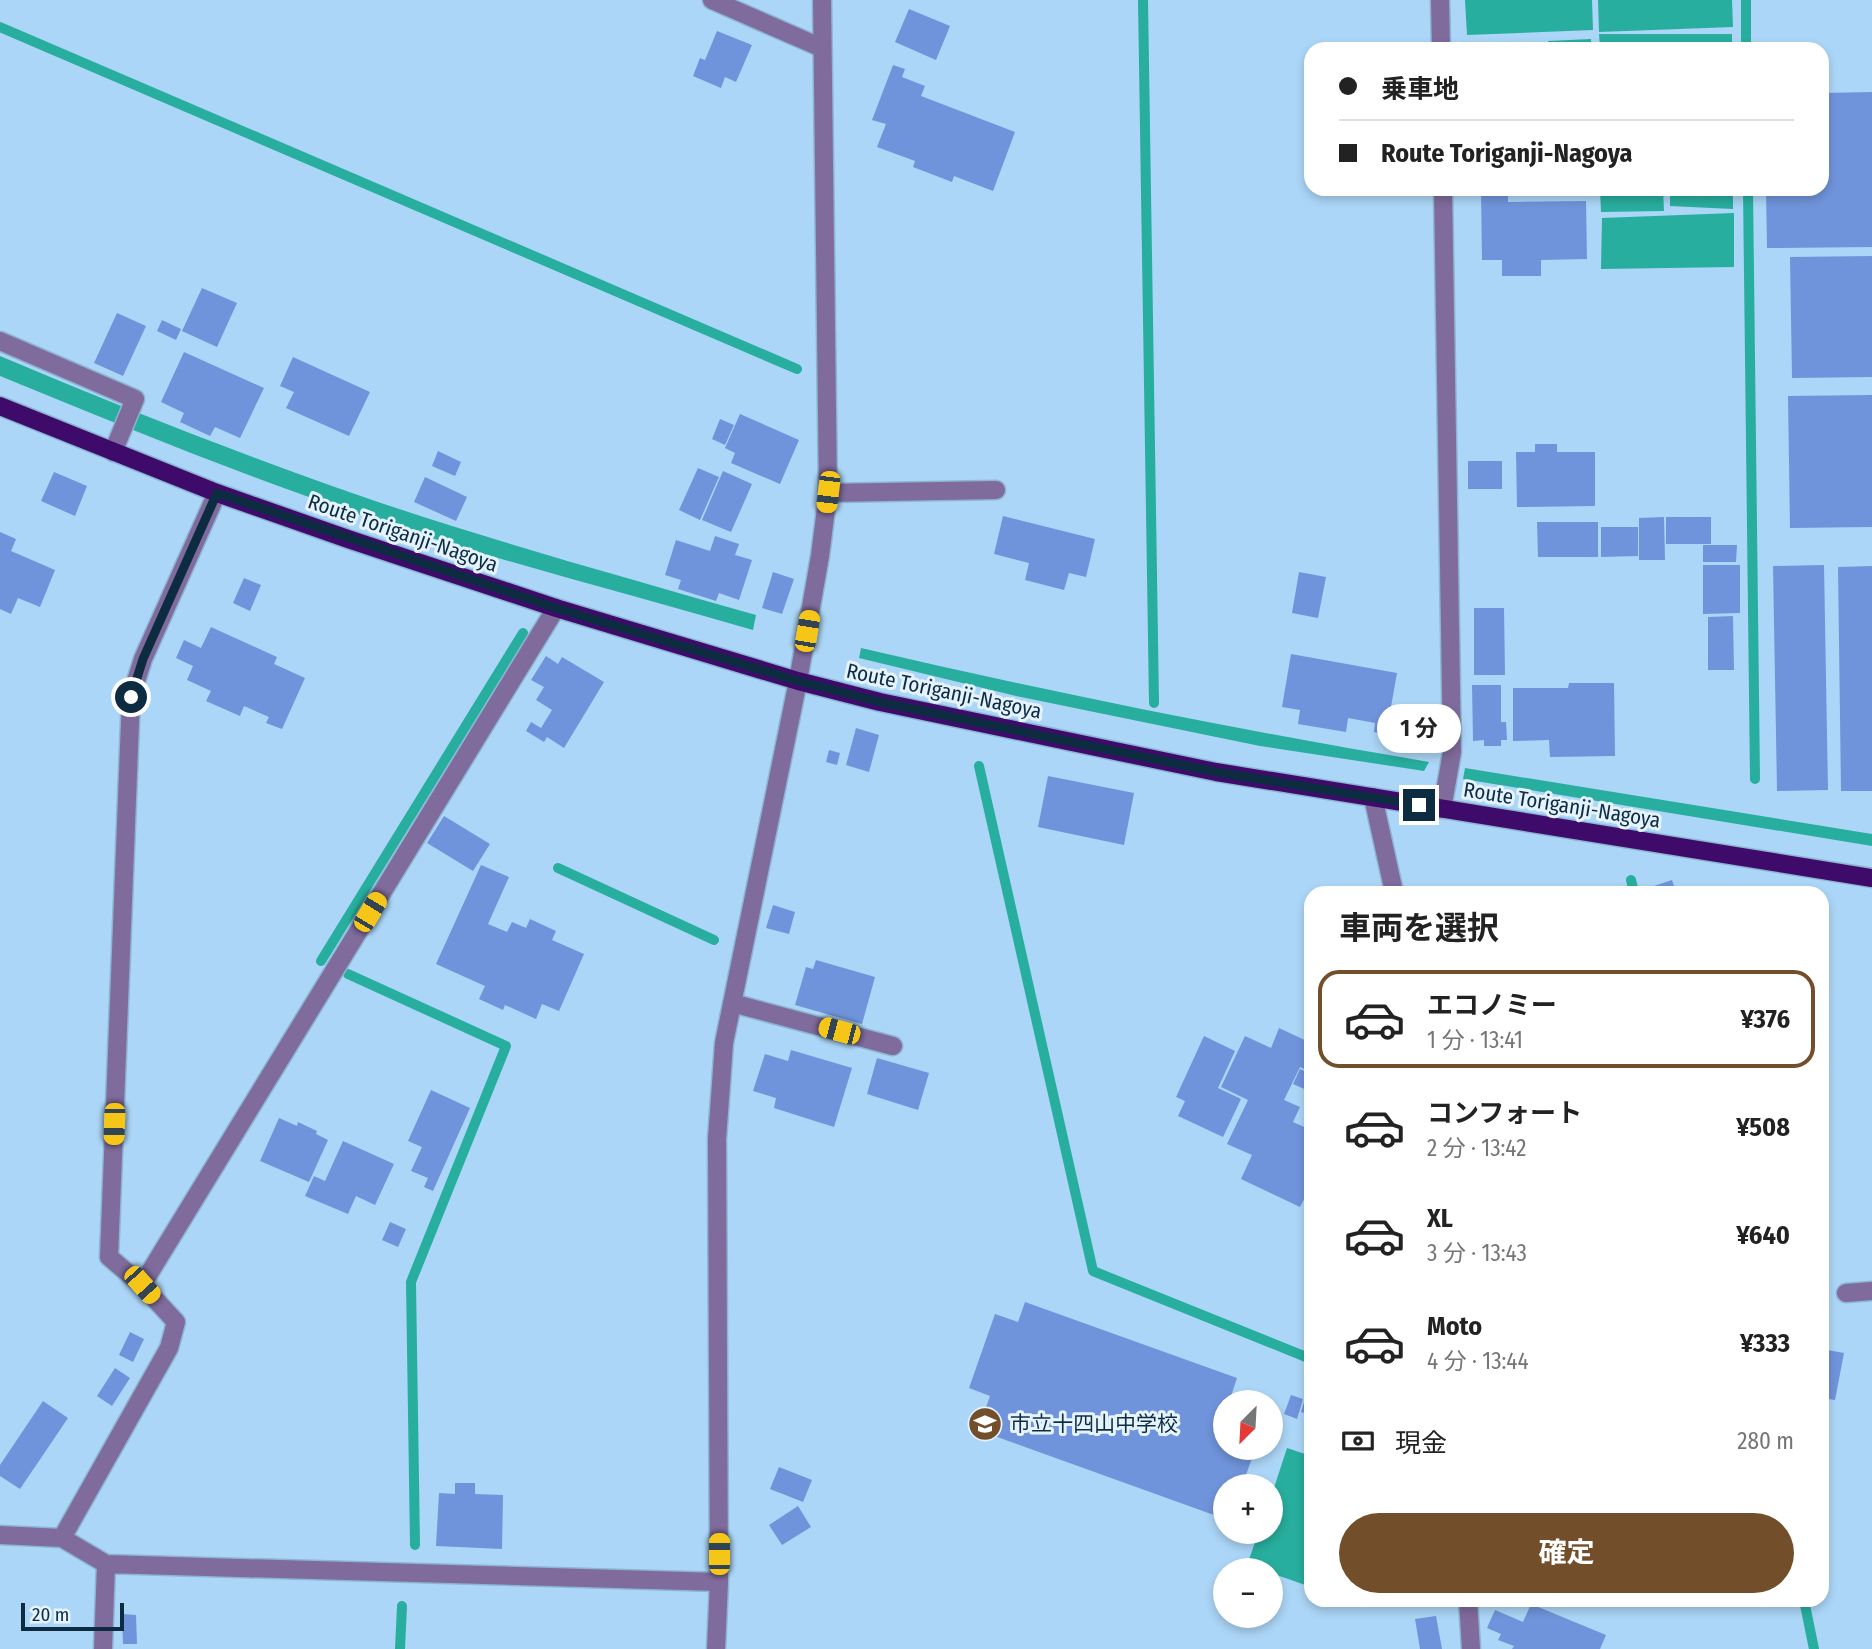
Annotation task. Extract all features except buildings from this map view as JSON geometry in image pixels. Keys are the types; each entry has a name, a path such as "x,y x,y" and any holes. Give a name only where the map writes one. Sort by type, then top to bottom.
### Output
{"main road":[{"name":"Route Toriganji-Nagoya","path":"0,406 217,493 556,608 798,681 880,702 1203,770 1872,878"}],"street":[{"path":"712,0 822,47"},
{"path":"716,1649 719,1582 717,1139 724,1043 798,681 820,556 828,492 822,0"},
{"path":"1440,0 1441,42"},
{"path":"1442,809 1452,752 1443,196"},
{"path":"0,341 135,399 113,452"},
{"path":"828,492 996,490"},
{"path":"62,1538 169,1348 176,1322 142,1285 109,1257 131,697 143,659 217,493"},
{"path":"142,1285 556,608"},
{"path":"1373,797 1393,886"},
{"path":"732,1003 892,1045"},
{"path":"1846,1293 1872,1291"},
{"path":"0,1535 62,1538 106,1564 719,1582"},
{"path":"103,1649 106,1564"},
{"path":"1468,1607 1471,1649"}],"shaded area":[{"path":"1465,0 1592,0 1593,30 1467,35"},
{"path":"1598,0 1732,0 1733,27 1599,32"},
{"path":"1599,34 1732,34 1732,42 1600,42"},
{"path":"1591,39 1591,42 1548,41"},
{"path":"1600,196 1663,196 1664,211 1601,212"},
{"path":"1670,196 1733,196 1733,209 1670,206"},
{"path":"1734,213 1734,267 1601,269 1602,218"},
{"path":"0,356 189,433 381,503 756,615 753,630 472,550 268,482 0,376"},
{"path":"861,648 1144,710 1429,762 1424,771 1260,746 1016,696 859,658"},
{"path":"1465,768 1872,834 1872,846 1463,779"},
{"path":"1287,1448 1304,1454 1304,1585 1283,1577 1283,1558 1249,1558 1254,1544 1283,1544 1283,1474 1279,1474"}],"waterway":[{"path":"1143,0 1154,703"},
{"path":"1746,0 1746,42"},
{"path":"0,27 797,369"},
{"path":"1748,196 1755,779"},
{"path":"321,961 523,633"},
{"path":"979,766 1093,1271 1304,1356"},
{"path":"558,868 714,940"},
{"path":"1631,880 1632,886"},
{"path":"348,974 506,1046 411,1282 415,1545"},
{"path":"400,1649 402,1606"},
{"path":"1805,1607 1814,1649"}],"place":[{"name":"市立十四山中学校","path":"985,1424"}],"route":[{"path":"131,697 143,659 217,493 556,608 798,681 880,702 1216,772 1419,805"}]}
